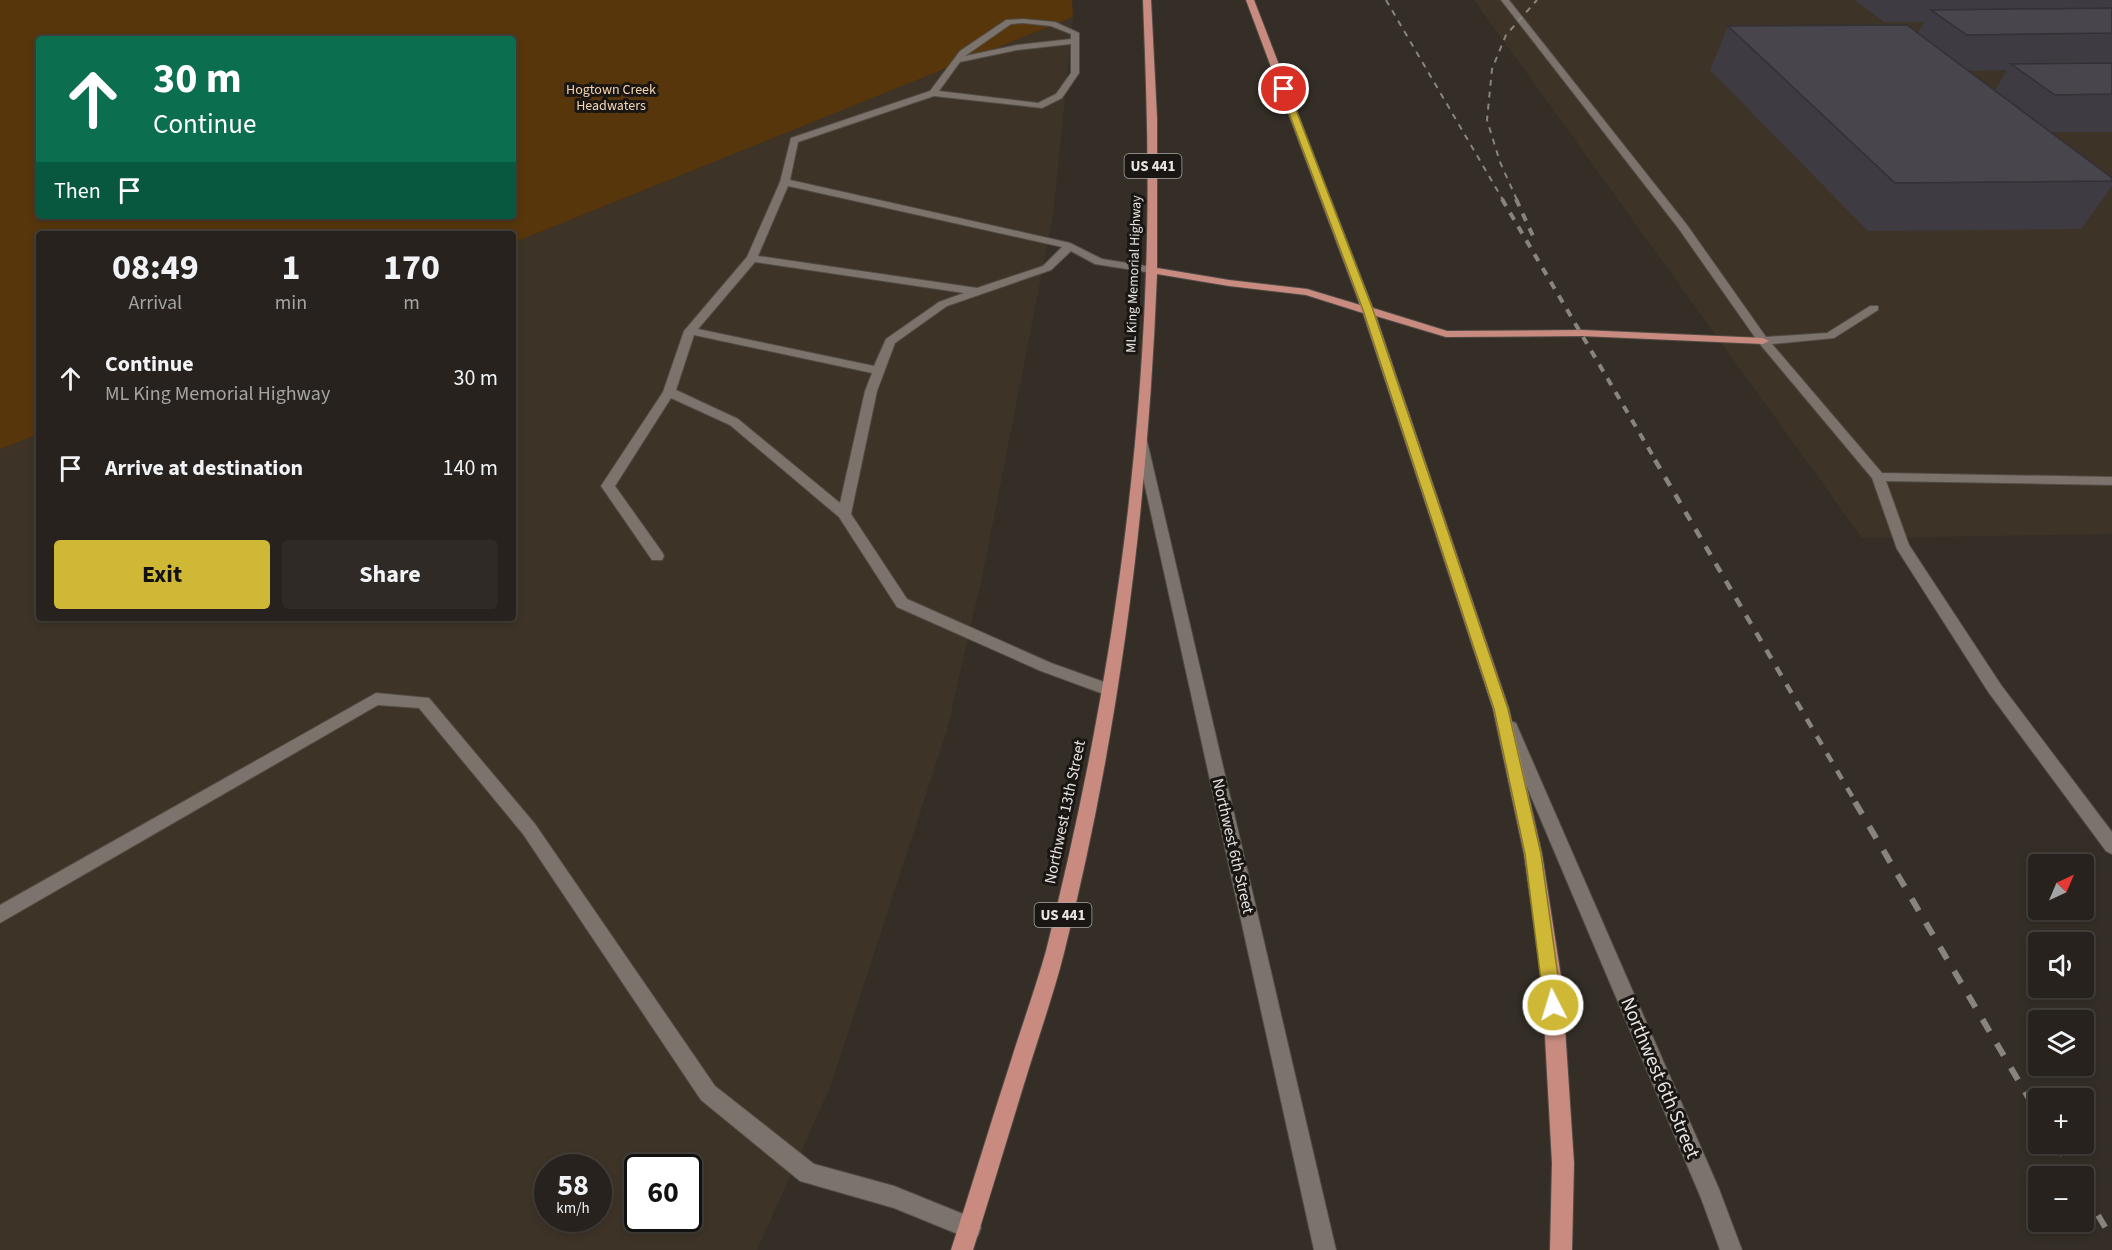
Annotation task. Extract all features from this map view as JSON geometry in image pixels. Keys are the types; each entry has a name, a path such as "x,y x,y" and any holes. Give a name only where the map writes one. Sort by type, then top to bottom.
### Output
{"main road":[{"name":"ML King Memorial Highway","path":"1141,441 1152,270 1153,120 1148,0"},
{"path":"1250,0 1368,310 1501,709 1533,854 1552,983 1563,1163 1561,1250"},
{"path":"1505,0 1683,227 1763,341 1878,477 1902,546 1995,689 2112,846"},
{"path":"657,556 608,486 669,392 690,331 752,258 786,182 794,140 933,93 1039,106 1059,96 1075,73 1075,33 1052,24 1009,22 971,48 933,93"},
{"path":"958,61 998,49 1075,41"},
{"path":"786,182 1070,246 1099,261 1228,283 1307,292 1446,334 1582,333 1763,341 1830,336 1874,308"},
{"path":"844,514 871,391 890,341 943,304 1047,268 1070,246"},
{"path":"752,258 978,291"},
{"path":"690,331 879,371"},
{"path":"669,392 734,422 844,514 902,603 1046,667 1109,690"},
{"name":"Northwest 13th Street","path":"962,1250 1054,953 1100,753 1126,572 1141,441"},
{"name":"Northwest 6th Street","path":"1141,441 1325,1250"},
{"path":"1878,477 2112,481"},
{"path":"0,915 376,699 423,702 529,830 708,1093 808,1173 894,1197 970,1228"},
{"name":"Northwest 6th Street","path":"1501,709 1711,1197 1731,1250"}],"shaded area":[{"path":"1474,0 2112,0 2112,534 1862,538"},
{"path":"1073,17 1053,216 983,573 947,730 831,1085 757,1250 0,1250 0,449 36,435 36,621 516,621 516,242"}],"green space":[{"name":"Hogtown Creek Headwaters","path":"0,0 1072,0 1073,17 516,242 516,231 36,231 36,435 0,449"}],"building":[{"path":"2112,8 2112,33 1967,35 1931,10"},
{"path":"1907,25 2112,178 2112,181 1895,183 1728,26"},
{"path":"2112,63 2112,94 2055,95 2011,64"}],"railway":[{"path":"1386,0 1503,200"},
{"path":"1517,200 1500,162 1487,120 1492,69 1506,35 1537,0"},
{"path":"1502,199 1656,461"},
{"path":"1516,199 1533,236"},
{"path":"1655,460 1856,803"},
{"path":"1855,802 2028,1097"},
{"path":"2062,1154 2069,1166"},
{"path":"2094,1208 2112,1239"}],"route":[{"path":"1284,89 1368,310 1501,709 1533,854 1552,983 1553,1005"}]}
